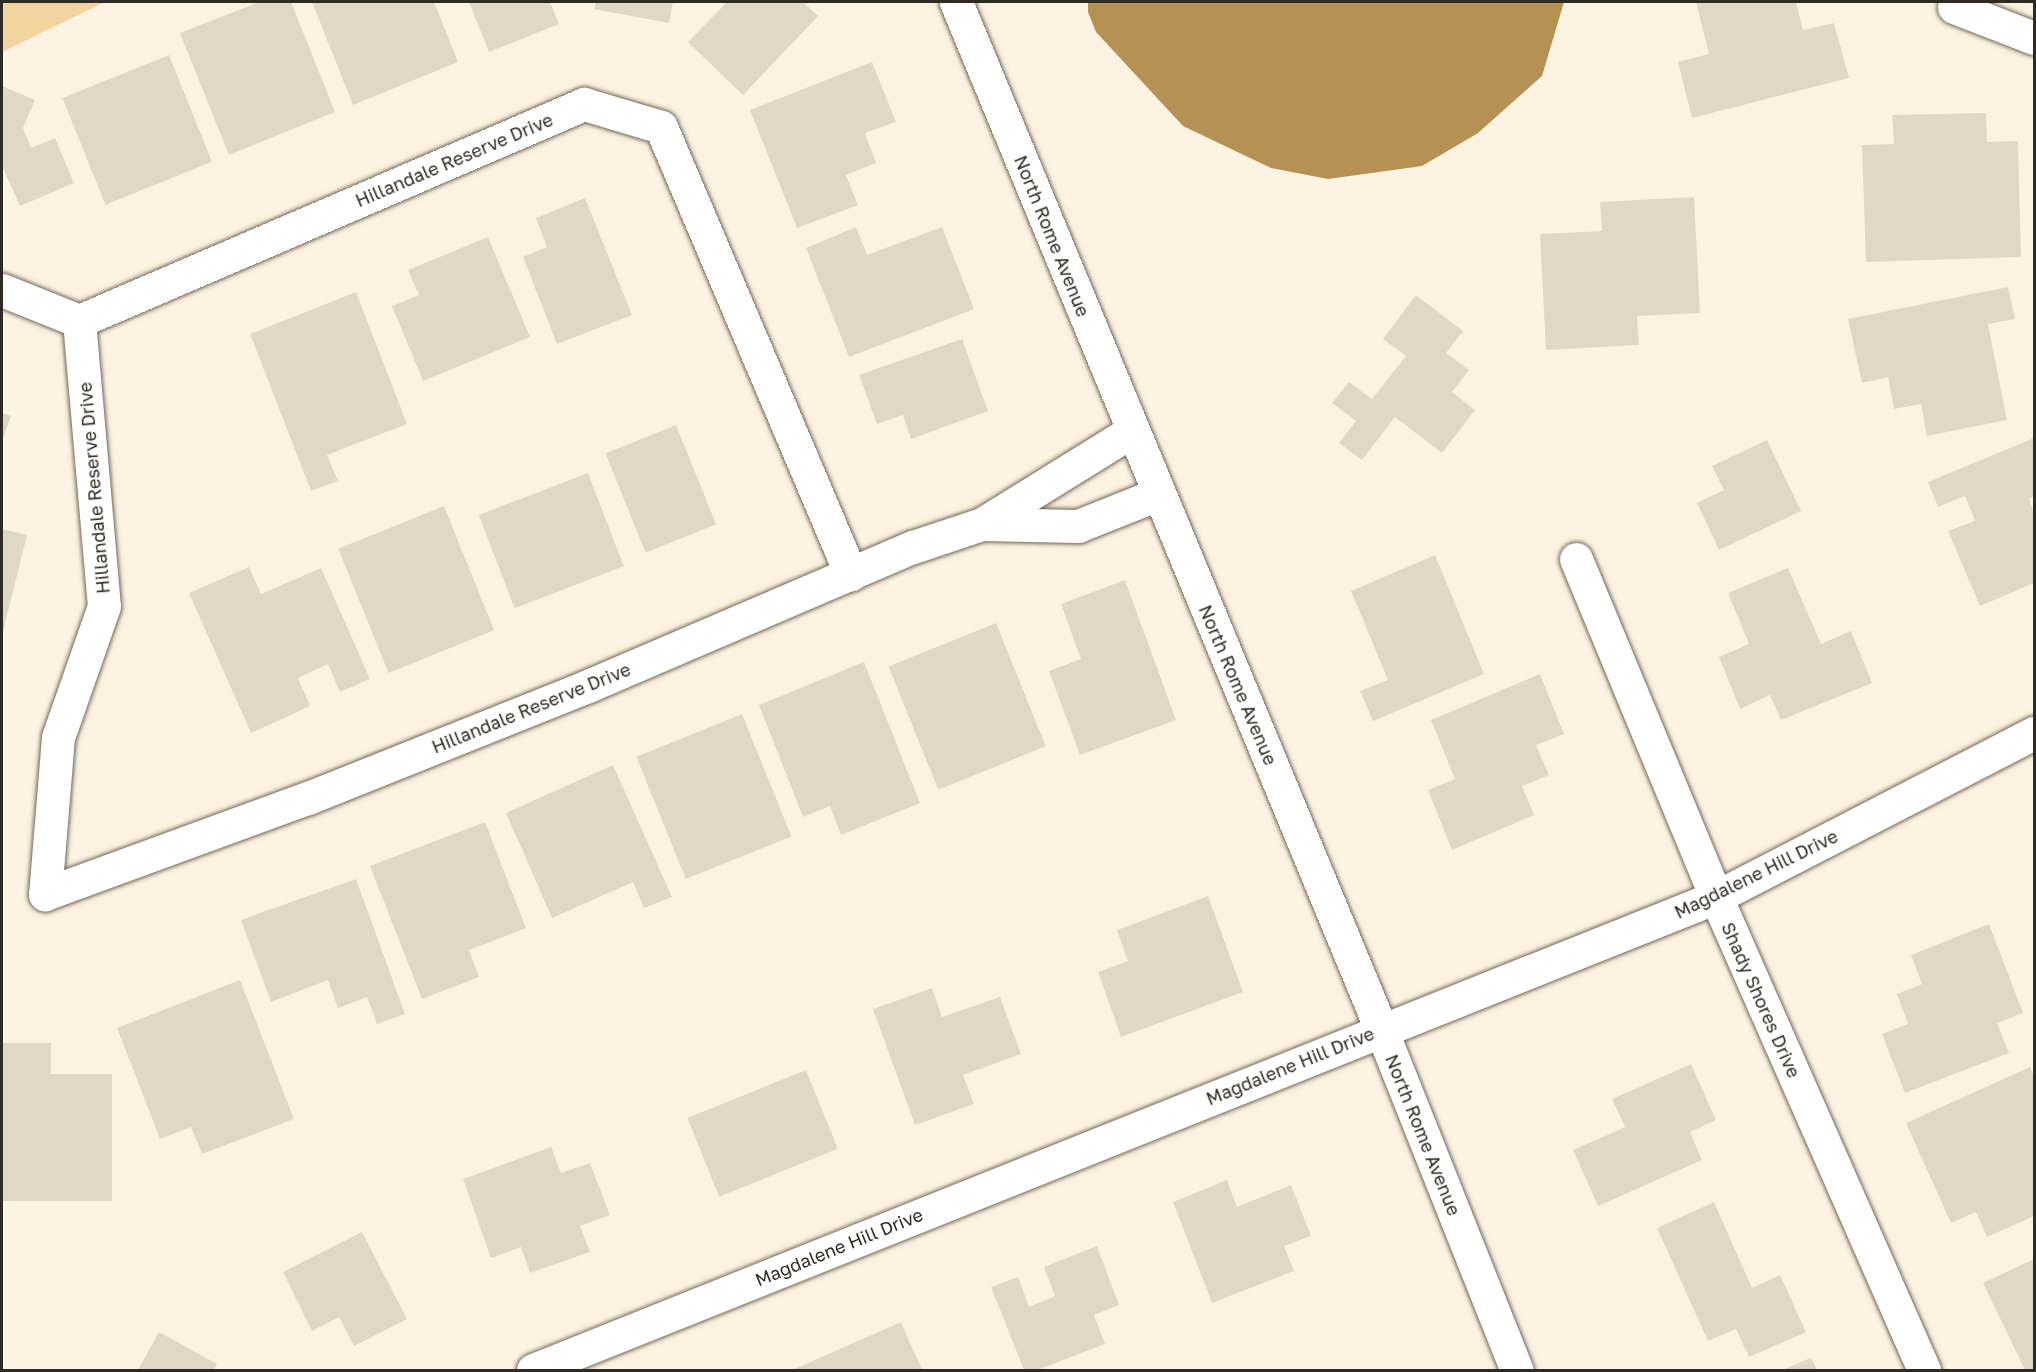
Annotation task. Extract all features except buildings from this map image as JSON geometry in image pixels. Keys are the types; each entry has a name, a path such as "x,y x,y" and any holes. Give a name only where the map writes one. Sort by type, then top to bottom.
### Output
{"street":[{"name":"North Rome Avenue","path":"956,2 1381,1029 1517,1371"},
{"path":"1954,6 2034,38"},
{"name":"Hillandale Reserve Drive","path":"852,574 661,127 584,104 79,321 104,606 58,737 45,894 318,794 588,686 852,574 914,547 982,524 1132,431"},
{"path":"2,290 79,321"},
{"name":"Hillandale Reserve Drive","path":"982,524 1078,526 1158,494"},
{"name":"Shady Shores Drive","path":"1576,560 1716,897 1924,1371"},
{"name":"Magdalene Hill Drive","path":"533,1371 1381,1029 1716,897 2034,733"}],"shaded area":[{"path":"2,2 105,2 2,52"},
{"path":"1088,2 1564,2 1542,76 1478,133 1422,166 1328,179 1271,168 1183,126 1096,32 1088,12"}]}
